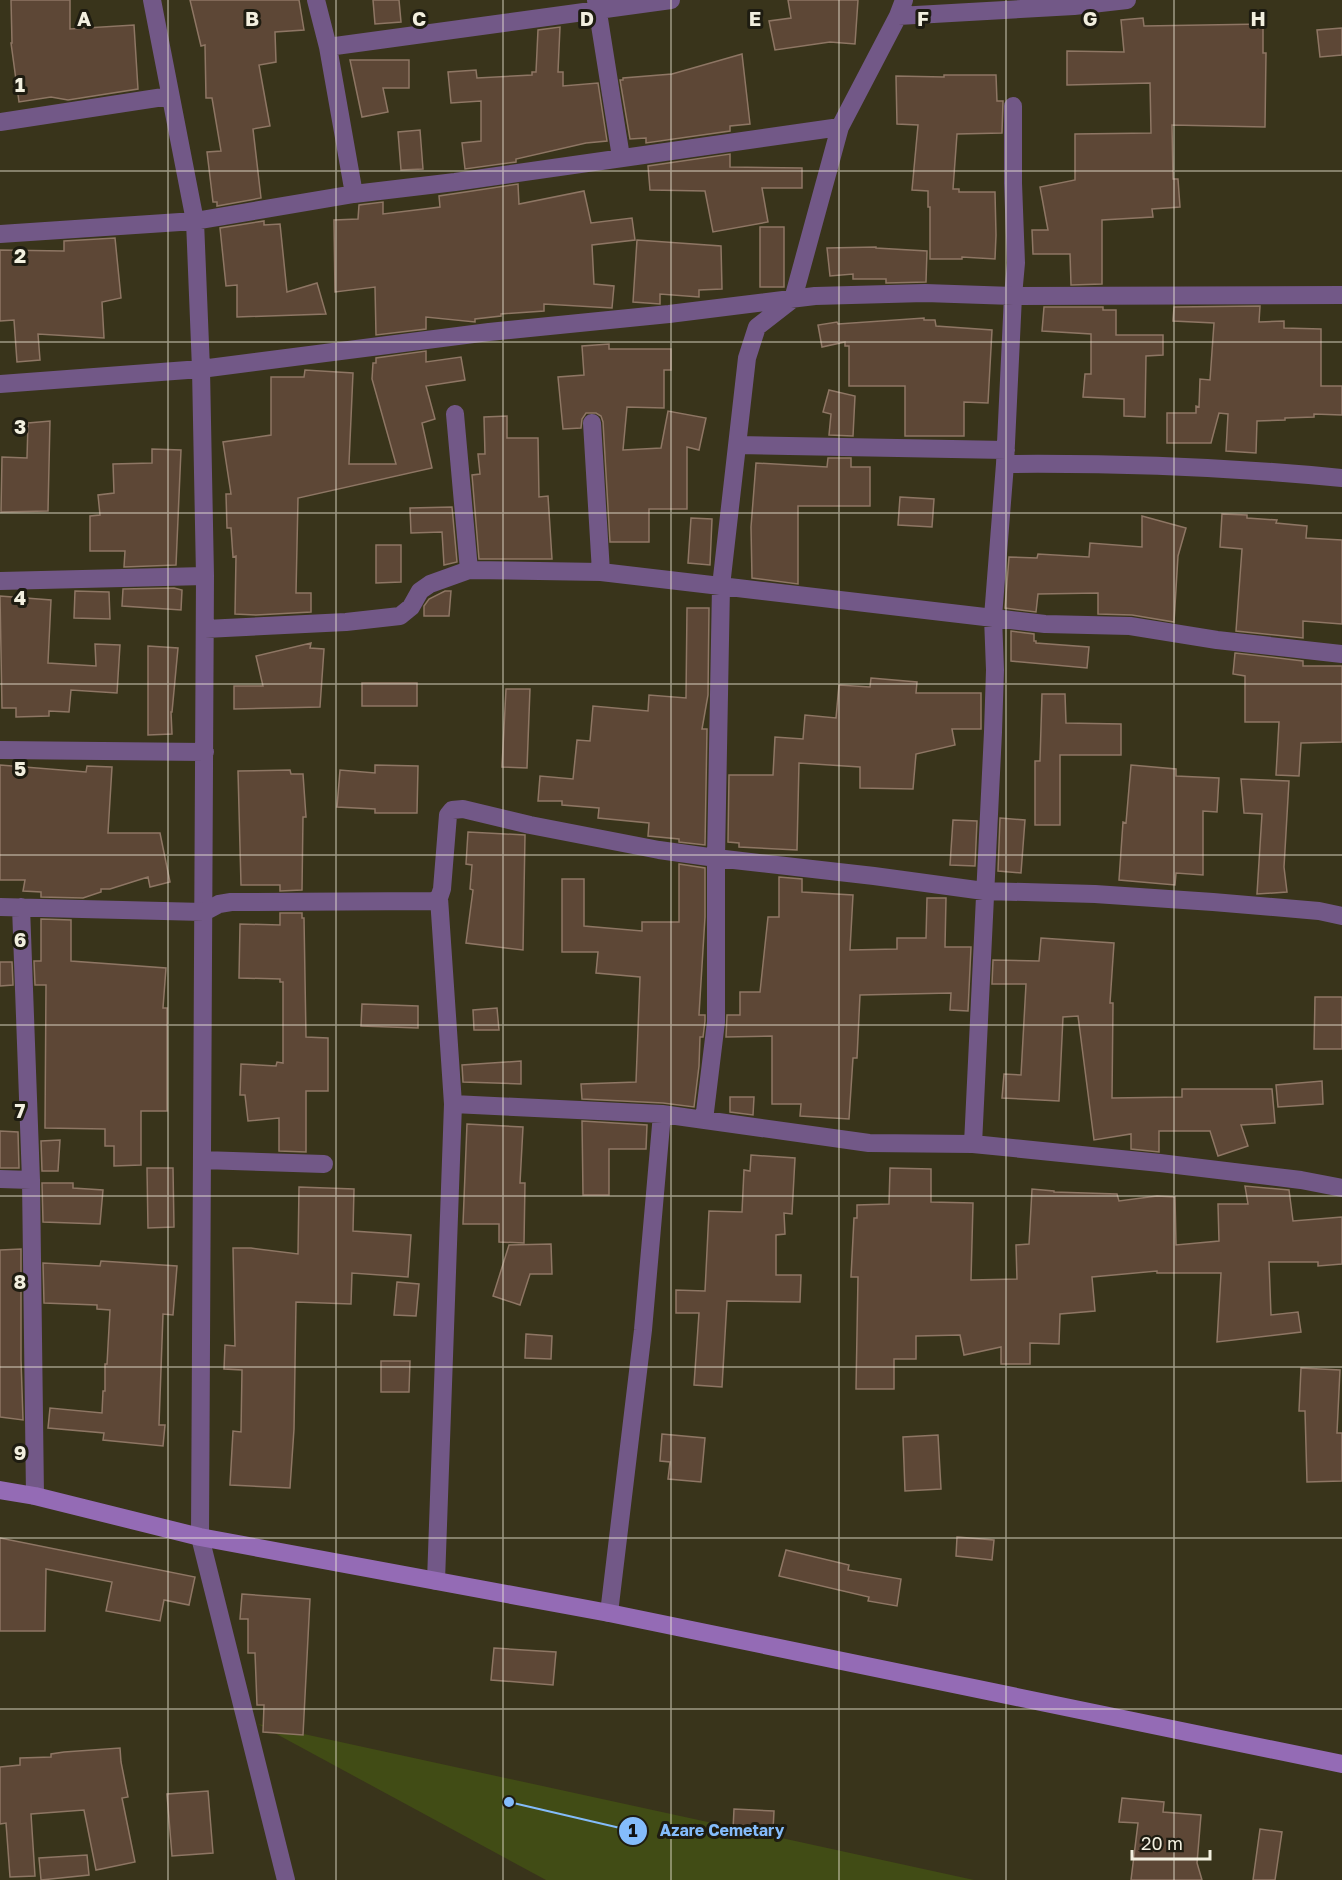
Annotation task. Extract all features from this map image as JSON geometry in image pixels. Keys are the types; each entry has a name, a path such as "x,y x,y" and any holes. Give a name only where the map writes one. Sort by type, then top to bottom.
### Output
{"street":[{"path":"152,0 195,221 201,369 205,576 205,752 200,1537 286,1880"},
{"path":"316,0 328,47 354,194"},
{"path":"328,47 597,5 671,0"},
{"path":"704,1120 716,1022 716,858 721,586 747,358 757,327 793,299 840,127 901,8 1127,0"},
{"path":"597,5 621,157"},
{"path":"0,122 170,96"},
{"path":"973,1144 995,681 993,616 1016,263 1013,106"},
{"path":"0,234 195,221 354,194 455,182 840,127"},
{"path":"0,384 201,369 489,332 816,296 925,292 1013,296 1342,295"},
{"path":"456,414 469,570"},
{"path":"592,423 601,572"},
{"path":"737,445 1005,457 1076,463 1157,465 1342,478"},
{"path":"205,629 346,622 400,616 411,607 420,591 430,584 469,570 601,572 993,616 1045,624 1130,626 1217,640 1342,654"},
{"path":"0,581 205,576"},
{"path":"0,750 205,752"},
{"path":"436,1581 453,1104 439,898 442,889 448,815 452,810 463,809 530,825 659,850 984,891 1095,894 1201,901 1319,911 1342,916"},
{"path":"0,906 204,912 219,904 231,902 432,901 439,898"},
{"path":"21,907 31,1180 35,1496"},
{"path":"453,1104 662,1114 869,1143 973,1144 1160,1163 1301,1180 1342,1188"},
{"path":"609,1613 643,1330 662,1114"},
{"path":"202,1160 324,1164"},
{"path":"0,1179 31,1180"},
{"path":"0,1490 35,1496 200,1537 609,1613 1338,1760"}],"green space":[{"path":"258,1724 974,1880 546,1880"}],"building":[{"path":"11,0 70,0 70,29 134,25 138,89 68,100 51,97 19,102 11,43"},
{"path":"190,0 299,0 304,30 275,32 276,62 259,65 270,126 253,129 261,198 217,206 217,202 213,202 207,152 221,151 212,98 206,98 205,45 201,46"},
{"path":"373,0 399,0 401,22 375,24"},
{"path":"788,0 858,0 855,44 830,42 775,50 769,21 791,18"},
{"path":"1143,18 1144,26 1263,24 1263,53 1266,53 1265,127 1172,125 1173,179 1178,179 1180,207 1152,209 1153,217 1102,220 1102,284 1071,285 1070,254 1033,254 1032,230 1048,230 1040,187 1075,180 1075,134 1151,133 1150,83 1067,85 1067,51 1124,52 1121,20"},
{"path":"560,27 558,72 563,72 563,86 598,83 607,141 586,143 516,159 516,162 465,169 462,143 481,141 481,101 451,103 448,72 476,70 477,78 532,75 532,72 536,72 538,30"},
{"path":"1342,28 1342,55 1320,57 1317,30"},
{"path":"742,54 750,124 730,126 730,131 646,143 646,138 630,139 620,80 672,74"},
{"path":"350,60 409,60 409,88 383,88 388,112 362,117"},
{"path":"944,75 996,75 997,101 1003,101 1002,133 957,134 953,189 959,189 959,192 995,192 995,259 962,257 962,259 930,259 928,191 912,190 918,125 897,124 896,76 944,77"},
{"path":"420,130 423,169 401,170 398,132"},
{"path":"730,154 730,167 802,168 802,188 762,188 768,222 713,232 705,191 650,190 648,166"},
{"path":"518,184 519,204 584,191 591,223 632,218 635,240 592,245 594,284 614,286 612,308 544,304 544,311 501,314 501,316 475,319 475,322 426,317 426,329 376,335 375,287 335,292 334,220 358,219 359,205 383,202 383,214 440,207 439,196"},
{"path":"264,221 264,225 280,224 287,292 317,283 326,314 237,317 237,285 226,286 220,228"},
{"path":"760,227 784,227 784,287 760,287"},
{"path":"115,238 121,298 102,302 104,338 38,334 40,360 17,362 14,320 0,321 0,250 64,251 64,241"},
{"path":"637,240 721,246 722,289 699,290 699,297 660,294 660,304 633,302"},
{"path":"876,247 927,251 926,282 886,283 886,279 853,279 853,274 830,276 827,248"},
{"path":"1260,306 1259,322 1284,321 1284,328 1321,329 1321,386 1342,386 1342,415 1314,414 1314,417 1257,421 1256,453 1226,451 1228,414 1219,413 1211,443 1167,443 1167,413 1196,413 1196,406 1199,407 1200,379 1210,380 1214,323 1173,321 1174,307"},
{"path":"1044,307 1103,307 1103,310 1116,310 1116,335 1163,335 1163,355 1146,356 1145,417 1124,416 1124,399 1083,397 1085,374 1091,374 1091,334 1042,331"},
{"path":"924,318 924,320 935,320 936,326 992,330 988,403 964,402 964,436 905,436 905,386 849,386 849,346 845,346 845,342 822,347 818,325"},
{"path":"609,344 609,349 671,349 671,370 664,370 664,408 627,407 623,450 661,448 668,411 706,418 699,450 687,447 687,509 649,509 649,542 610,542 601,416 596,413 586,413 582,419 581,428 563,429 558,377 584,375 582,346"},
{"path":"426,351 426,362 461,357 465,380 426,386 435,419 422,423 432,468 298,498 296,593 311,593 311,612 235,614 236,556 233,557 231,528 227,528 226,494 231,494 223,442 271,435 271,377 304,377 305,370 353,373 349,464 396,464 372,379 373,363 376,363 376,358"},
{"path":"829,390 855,396 853,436 829,435 831,414 823,412"},
{"path":"507,416 507,438 538,438 539,497 548,496 552,559 479,559 472,475 480,474 478,454 485,454 484,417"},
{"path":"50,421 48,511 1,512 2,457 27,458 28,423"},
{"path":"152,449 181,450 176,565 124,567 125,551 90,551 90,516 100,515 98,495 114,493 113,464 152,463"},
{"path":"828,458 851,458 851,467 870,467 870,506 798,506 798,584 752,578 751,527 756,463 827,467"},
{"path":"900,497 934,499 932,527 898,525"},
{"path":"452,507 457,562 444,565 442,532 411,533 410,508"},
{"path":"1222,514 1247,515 1247,518 1277,520 1276,523 1307,526 1306,538 1342,540 1342,624 1303,621 1303,638 1236,631 1242,549 1220,547"},
{"path":"1142,516 1186,528 1178,556 1174,622 1132,615 1098,614 1098,593 1038,594 1036,612 1005,608 1009,557 1037,558 1038,554 1089,557 1090,543 1142,547"},
{"path":"691,518 712,519 710,565 688,563"},
{"path":"376,545 401,545 401,582 376,583"},
{"path":"174,588 182,590 181,610 122,606 123,589"},
{"path":"75,591 109,592 110,619 74,618"},
{"path":"445,591 451,591 449,616 424,616 424,606 429,599"},
{"path":"0,596 51,600 48,663 96,666 95,644 120,645 117,693 71,690 69,712 49,711 49,716 16,717 16,708 2,708"},
{"path":"687,608 709,608 708,695 702,729 707,729 705,845 679,842 679,839 648,836 649,823 598,818 599,808 562,805 562,801 538,801 540,776 573,779 577,740 590,741 593,706 648,711 649,695 686,698"},
{"path":"1011,631 1034,634 1036,643 1089,647 1087,668 1011,661"},
{"path":"311,643 310,648 324,649 320,707 234,709 234,686 263,686 256,656"},
{"path":"148,646 178,648 171,712 172,734 148,735"},
{"path":"1235,653 1303,661 1303,666 1342,666 1342,742 1301,743 1299,776 1276,775 1279,722 1245,722 1245,676 1233,674"},
{"path":"871,678 917,682 916,693 981,693 981,729 952,729 955,745 916,754 913,789 860,788 860,767 799,763 797,850 739,847 739,843 728,842 729,775 773,775 775,737 803,739 805,715 836,718 839,685 870,687"},
{"path":"362,683 417,683 417,706 362,706"},
{"path":"506,689 530,689 527,768 502,767"},
{"path":"1042,694 1065,694 1066,723 1121,724 1121,755 1060,755 1060,825 1035,825 1035,761 1040,761"},
{"path":"0,765 86,772 87,766 112,767 108,833 160,833 170,882 150,887 148,877 110,889 101,889 101,892 83,898 41,897 41,892 23,891 25,880 0,880"},
{"path":"375,765 418,766 417,813 375,813 375,809 337,807 340,770 375,773"},
{"path":"1131,765 1176,769 1176,776 1219,778 1217,812 1203,811 1203,875 1176,873 1175,885 1119,880 1123,822 1126,823"},
{"path":"290,770 291,774 303,774 306,817 303,817 302,890 280,891 280,885 241,885 238,771"},
{"path":"1241,779 1289,781 1284,867 1287,892 1257,894 1262,814 1244,813"},
{"path":"1000,818 1025,820 1021,873 998,871"},
{"path":"953,820 977,821 975,866 950,865"},
{"path":"468,832 525,835 523,950 466,943 473,890 470,889 472,865 466,864"},
{"path":"679,864 705,868 705,917 699,1015 705,1015 705,1021 703,1037 700,1037 694,1107 582,1099 581,1084 636,1082 640,977 596,973 598,952 562,952 562,879 584,879 584,926 642,931 642,922 679,922"},
{"path":"779,877 802,879 802,892 853,895 850,950 897,949 897,938 926,938 927,898 946,898 945,947 971,947 968,1011 950,1010 951,993 860,995 857,1058 853,1058 849,1119 800,1116 801,1104 772,1104 772,1036 726,1037 727,1015 740,1015 740,992 760,992 768,917 779,917"},
{"path":"280,913 302,913 302,918 304,918 306,1037 328,1038 328,1091 306,1091 306,1152 279,1151 279,1118 248,1121 245,1095 240,1095 241,1064 276,1066 277,1062 283,1063 283,982 280,982 280,979 239,978 240,924 280,925"},
{"path":"41,919 71,920 71,961 166,968 163,1008 167,1008 167,1111 141,1111 141,1165 114,1166 114,1146 105,1146 105,1129 45,1128 46,985 35,985 34,961 41,961"},
{"path":"1041,938 1114,943 1110,1003 1113,1003 1112,1098 1182,1097 1182,1089 1272,1089 1275,1123 1241,1125 1248,1146 1218,1156 1210,1131 1159,1131 1159,1152 1131,1149 1131,1134 1094,1140 1078,1016 1063,1017 1059,1101 1002,1098 1004,1074 1021,1075 1026,984 992,984 993,960 1039,961"},
{"path":"0,962 12,962 13,985 0,986"},
{"path":"1315,997 1342,997 1342,1049 1314,1049"},
{"path":"362,1004 418,1006 418,1028 361,1026"},
{"path":"497,1008 499,1030 474,1030 473,1010"},
{"path":"521,1061 521,1084 463,1082 462,1065"},
{"path":"1322,1081 1323,1104 1278,1107 1276,1085"},
{"path":"730,1097 754,1097 753,1115 730,1112"},
{"path":"582,1121 647,1125 646,1149 609,1149 609,1195 583,1195"},
{"path":"467,1124 523,1127 520,1183 525,1183 524,1243 499,1242 499,1224 463,1224"},
{"path":"0,1131 18,1132 19,1168 0,1168"},
{"path":"60,1140 58,1171 42,1171 41,1141"},
{"path":"751,1155 795,1158 792,1214 784,1213 785,1234 776,1235 776,1275 801,1275 800,1302 727,1301 722,1387 694,1385 699,1313 676,1313 676,1290 705,1291 709,1211 742,1212 744,1170 750,1171"},
{"path":"147,1168 173,1168 174,1227 148,1228"},
{"path":"890,1168 931,1169 931,1202 973,1203 971,1280 1017,1279 1016,1245 1029,1244 1032,1189 1117,1194 1119,1201 1157,1196 1175,1197 1176,1245 1219,1241 1218,1204 1248,1204 1245,1186 1289,1190 1293,1221 1342,1217 1342,1264 1318,1266 1318,1262 1269,1262 1271,1315 1298,1312 1301,1332 1217,1342 1221,1273 1157,1273 1157,1271 1092,1277 1095,1311 1060,1314 1059,1344 1030,1343 1030,1364 1001,1364 1001,1347 964,1355 960,1335 916,1336 916,1359 894,1359 894,1389 856,1389 858,1277 851,1277 854,1218 857,1218 857,1205 889,1204"},
{"path":"42,1183 73,1183 73,1188 103,1190 100,1224 43,1222"},
{"path":"299,1187 354,1189 353,1231 411,1235 408,1277 352,1273 351,1304 296,1302 294,1429 290,1488 230,1485 233,1431 241,1432 242,1370 224,1369 225,1345 235,1346 233,1248 298,1254"},
{"path":"551,1244 552,1274 530,1274 520,1305 493,1296 509,1245"},
{"path":"21,1249 23,1420 0,1417 0,1250"},
{"path":"101,1261 177,1266 173,1315 163,1314 159,1425 165,1425 163,1446 103,1440 104,1433 48,1428 50,1408 102,1413 110,1310 97,1309 97,1305 44,1303 43,1263 100,1266"},
{"path":"397,1282 419,1284 416,1316 394,1315"},
{"path":"526,1334 552,1336 551,1359 525,1358"},
{"path":"381,1361 410,1361 409,1392 381,1392"},
{"path":"1301,1368 1340,1370 1337,1433 1342,1433 1342,1481 1307,1482 1305,1411 1299,1411"},
{"path":"662,1434 705,1438 701,1482 668,1479 670,1462 660,1461"},
{"path":"938,1435 941,1489 905,1491 903,1437"},
{"path":"957,1537 994,1540 992,1560 956,1556"},
{"path":"0,1538 195,1577 189,1605 164,1600 160,1621 106,1611 112,1582 46,1569 45,1631 0,1631"},
{"path":"786,1550 849,1565 848,1570 901,1579 897,1606 868,1601 869,1597 779,1576"},
{"path":"242,1594 310,1599 303,1735 263,1732 264,1705 257,1705 255,1653 248,1653 248,1619 240,1619"},
{"path":"494,1648 556,1652 553,1685 491,1680"},
{"path":"120,1748 128,1797 122,1798 135,1862 96,1870 84,1810 31,1814 35,1876 10,1877 6,1823 0,1824 0,1767 20,1765 20,1758 51,1757 51,1754 64,1752"},
{"path":"208,1791 213,1853 172,1856 167,1794"},
{"path":"1122,1798 1164,1802 1163,1812 1201,1815 1197,1863 1202,1880 1131,1880 1138,1823 1119,1822"},
{"path":"734,1809 774,1811 773,1831 733,1830"},
{"path":"1260,1829 1282,1832 1275,1880 1253,1880"},
{"path":"87,1855 89,1875 41,1880 39,1858"}],"place":[{"name":"Azare Cemetary","path":"509,1802"}]}
